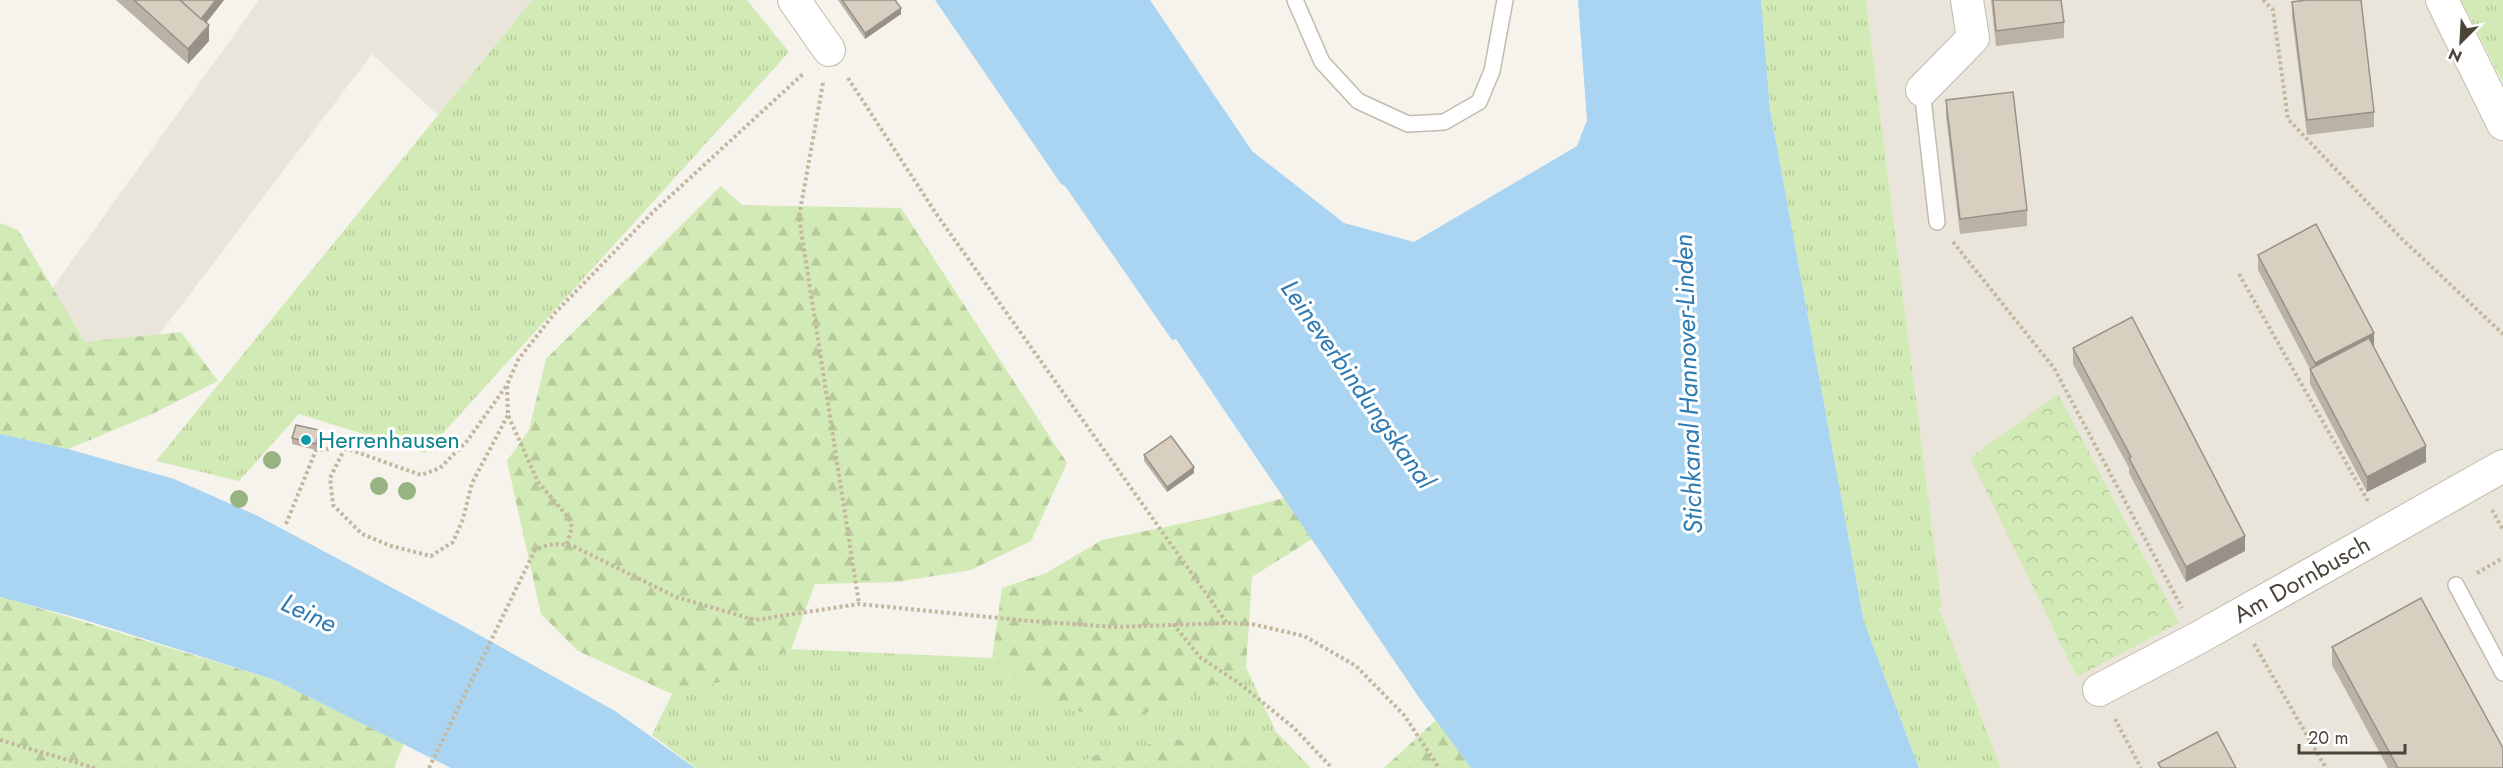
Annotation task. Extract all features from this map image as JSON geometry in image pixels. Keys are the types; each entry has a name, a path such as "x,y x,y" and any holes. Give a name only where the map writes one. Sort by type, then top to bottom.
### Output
{"street":[{"path":"794,0 830,50"},
{"path":"1922,90 1973,38 1967,0"},
{"path":"2442,0 2503,124"},
{"name":"Am Dornbusch","path":"2099,690 2198,638 2503,466"}],"lane":[{"path":"1295,0 1322,62 1358,101 1408,124 1444,122 1479,102 1492,71 1505,0"},
{"path":"1922,90 1937,222"},
{"path":"2456,585 2503,673"}],"path":[{"path":"2263,0 2273,10 2288,119 2401,238 2503,334"},
{"path":"286,524 316,450 345,448 421,475 440,468 467,441 507,385 518,360 554,314 652,212 830,50"},
{"path":"830,50 799,217 859,604"},
{"path":"830,50 937,215 1227,623"},
{"path":"1937,222 2054,368 2198,638"},
{"path":"2239,274 2385,532"},
{"path":"507,385 508,415 538,482 568,516 572,527 567,544"},
{"path":"345,448 330,478 333,505 362,534 391,546 431,556 453,542 463,519 475,475 508,415"},
{"path":"429,768 535,550 548,544 567,544 676,597 755,620 859,604 1115,627 1252,624 1304,636 1356,666 1404,715 1439,768"},
{"path":"2238,615 2326,768"},
{"path":"1173,624 1201,658 1239,683 1294,728 1332,768"},
{"path":"2099,690 2141,768"},
{"path":"0,740 95,768"}],"shaded area":[{"path":"259,0 532,0 438,115 372,54 117,390 23,329"},
{"path":"1866,0 2442,0 2503,124 2503,768 2001,768 1939,608 1942,607"}],"green space":[{"path":"532,0 747,0 789,52 425,453 299,414 239,481 156,461"},
{"path":"1761,0 1866,0 1942,607 1939,608 2001,768 1919,768 1864,622 1770,109"},
{"path":"2461,0 2503,0 2503,83"},
{"path":"721,186 742,205 901,208 1067,463 1031,541 971,570 897,582 815,584 791,649 732,679 672,694 578,651 541,614 507,461 529,430 546,359"},
{"path":"0,223 18,230 85,342 181,332 218,381 150,415 68,449 0,434"},
{"path":"2058,394 2179,623 2077,677 1970,458"},
{"path":"1284,498 1312,539 1252,577 1246,667 1181,702 1114,723 1033,695 992,658 1002,588 1046,573 1102,540 1203,519"},
{"path":"2,597 275,680 404,743 394,768 0,768 0,599"},
{"path":"791,649 992,658 1033,695 1181,702 1246,667 1276,732 1164,741 1096,755 1071,768 696,768 652,735 672,694 732,679"},
{"path":"1436,720 1471,768 1384,768"},
{"path":"1276,732 1283,739 1292,768 1071,768 1096,755 1164,741"},
{"path":"1283,739 1311,768 1292,768"}],"water":[{"path":"935,0 1150,0 1252,151 1344,223 1414,242 1577,146 1587,120 1578,0 1761,0 1770,109 1864,622 1919,768 1471,768 1420,699 1176,339 1172,340 1065,186 1061,184"},
{"name":"Leine","path":"0,434 68,449 174,479 258,516 456,622 615,711 695,768 451,768 275,680 85,620 0,597"}],"building":[{"path":"134,0 180,0 209,25 188,49"},
{"path":"180,0 216,0 201,19"},
{"path":"842,0 895,0 901,8 865,33"},
{"path":"1993,0 2061,0 2064,22 1996,31"},
{"path":"2361,0 2374,112 2307,120 2292,2"},
{"path":"2013,92 2027,210 1960,219 1946,100"},
{"path":"2316,224 2374,333 2315,363 2258,255"},
{"path":"2132,317 2245,536 2186,567 2073,348"},
{"path":"2369,338 2426,446 2367,477 2310,369"},
{"path":"296,425 319,430 316,444 292,438"},
{"path":"1171,436 1194,467 1167,487 1144,455"},
{"path":"2421,598 2503,748 2503,768 2398,768 2332,647"},
{"path":"2217,732 2236,768 2161,768 2158,763"}],"place":[{"name":"Herrenhausen","path":"306,440"}],"water label":[{"name":"Leineverbindungskanal","path":"1358,384"},
{"name":"Stichkanal Hannover-Linden","path":"1688,384"}]}
